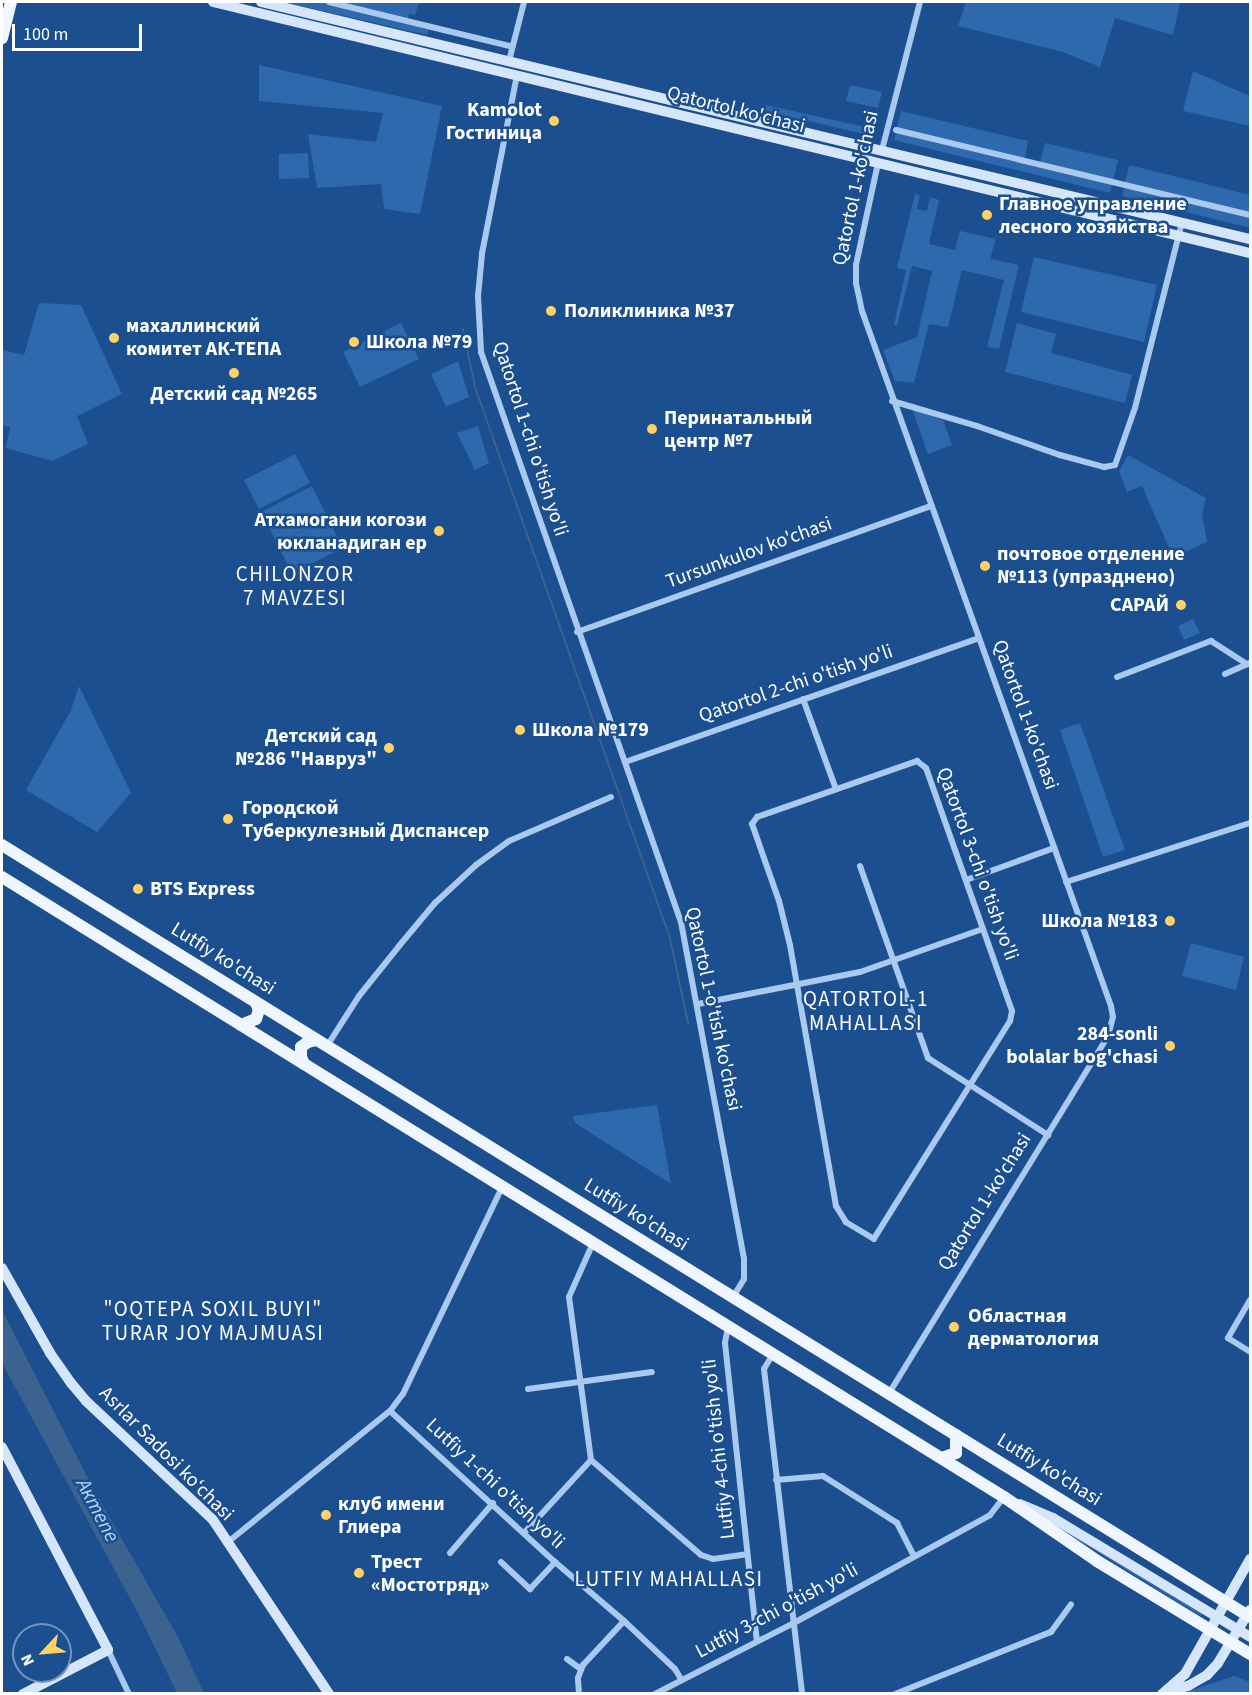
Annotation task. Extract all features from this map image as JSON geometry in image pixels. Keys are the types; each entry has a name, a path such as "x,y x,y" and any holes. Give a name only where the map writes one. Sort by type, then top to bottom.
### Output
{"main road":[{"path":"2,38 11,2"},
{"name":"Qatortol ko'chasi","path":"213,2 239,5 513,68 756,120 1251,239"},
{"name":"Qatortol ko'chasi","path":"261,2 753,132 1251,253"},
{"path":"753,132 756,120"},
{"name":"Qatortol 1-ko'chasi","path":"878,163 882,150"},
{"name":"Lutfiy ko'chasi","path":"2,845 1225,1602 1250,1614"},
{"name":"Lutfiy ko'chasi","path":"2,877 942,1458 1004,1497 1046,1528 1251,1654"},
{"path":"241,1025 256,1019 259,1010 256,1003"},
{"path":"304,1064 301,1047 322,1043"},
{"name":"Asrlar Sadosi ko‘chasi","path":"2,1268 50,1353 71,1383 86,1401 207,1514 329,1694"},
{"path":"942,1458 956,1453 956,1435"},
{"path":"2,1447 108,1650 23,1694"},
{"name":"Lutfiy ko'chasi","path":"1004,1497 1053,1518 1251,1637"},
{"path":"1163,1694 1185,1674 1251,1559"},
{"path":"1163,1694 1188,1686 1208,1675 1250,1614"}],"street":[{"path":"329,2 513,47"},
{"name":"Qatortol 1-chi o'tish yo'li","path":"524,2 513,47 513,68 482,254 478,296 481,352 577,632"},
{"name":"Qatortol 1-ko'chasi","path":"882,150 920,2"},
{"path":"896,130 1251,215"},
{"name":"Qatortol 1-ko'chasi","path":"878,163 859,246 855,279 863,316 1111,1006 1113,1022 1108,1036 889,1394"},
{"path":"892,401 977,426 1060,456 1104,467 1115,465 1135,408 1182,222"},
{"name":"Tursunkulov ko'chasi","path":"577,632 931,506"},
{"name":"Qatortol 1-o'tish ko'chasi","path":"577,632 681,922 744,1259 744,1279 733,1297"},
{"name":"Qatortol 2-chi o'tish yo'li","path":"625,762 978,638"},
{"path":"1117,677 1211,641 1249,663"},
{"path":"1225,674 1249,663"},
{"path":"803,699 836,789"},
{"name":"Qatortol 3-chi o'tish yo'li","path":"921,762 926,768 966,880 1012,1011 1010,1021 874,1239 846,1222 836,1206 781,908 752,824 757,817 908,763 921,762"},
{"path":"322,1043 435,903 476,865 509,841 611,798"},
{"path":"1066,882 1251,823"},
{"path":"966,880 1054,848"},
{"path":"860,866 928,1058 1048,1135"},
{"path":"698,1004 797,986 895,962 983,929"},
{"path":"228,1542 390,1411 403,1394 502,1187"},
{"path":"593,1243 569,1297 591,1460 706,1558 747,1554"},
{"path":"1251,1300 1227,1338 1251,1352"},
{"name":"Lutfiy 4-chi o'tish yo'li","path":"728,1326 724,1342 757,1641"},
{"path":"773,1354 765,1369 792,1624 802,1694"},
{"path":"528,1389 652,1372"},
{"name":"Lutfiy 1-chi o'tish yo'li","path":"390,1411 525,1532 555,1562 624,1621 675,1669 681,1679"},
{"path":"525,1532 591,1460"},
{"path":"776,1480 823,1476 897,1523 914,1556"},
{"name":"Lutfiy 3-chi o'tish yo'li","path":"655,1694 792,1624 990,1515 1004,1497"},
{"path":"450,1553 493,1503"},
{"path":"501,1562 530,1589 555,1562"},
{"path":"895,1694 1051,1632 1071,1604"},
{"path":"579,1694 581,1669 624,1621"},
{"path":"108,1650 129,1694"},
{"path":"567,1659 581,1669"}],"shaded area":[{"path":"284,2 419,2 415,15 409,14 407,22 429,28 427,35"},
{"path":"966,2 1180,3 1173,35 1115,18 1100,67 1063,52 958,26"},
{"path":"259,65 442,106 420,214 384,209 381,184 317,188 308,134 376,142 383,113 259,101"},
{"path":"1193,71 1250,96 1250,126 1183,111"},
{"path":"850,85 882,92 878,108 846,101"},
{"path":"766,105 874,129 873,136 765,111"},
{"path":"901,111 1028,141 1024,164 1039,167 1045,143 1118,160 1110,193 894,140"},
{"path":"308,153 309,178 279,179 279,154"},
{"path":"1129,165 1250,195 1250,228 1122,196"},
{"path":"915,194 920,195 917,209 927,211 930,197 939,200 929,244 955,250 960,231 996,239 990,259 1019,265 999,349 987,347 1004,280 962,270 948,327 929,324 914,383 895,381 883,350 917,337 932,271 912,266 897,326 894,325 906,270 897,268"},
{"path":"1034,257 1157,285 1144,342 1021,312"},
{"path":"39,303 81,305 122,394 77,416 88,444 52,461 6,448 10,427 2,425 2,350 24,355"},
{"path":"401,323 419,359 360,387 343,352"},
{"path":"1017,323 1056,334 1051,353 1132,375 1125,403 1005,372"},
{"path":"458,361 469,397 446,407 431,374"},
{"path":"912,409 943,420 952,445 928,454"},
{"path":"478,426 489,463 475,470 457,433"},
{"path":"295,454 310,483 259,509 244,480"},
{"path":"1128,455 1206,498 1202,514 1207,542 1173,557 1142,486 1127,492 1119,471"},
{"path":"312,486 343,548 292,573 277,544 315,524 277,543 261,512"},
{"path":"1193,619 1200,633 1184,640 1178,626"},
{"path":"79,686 131,793 97,832 26,790 71,710"},
{"path":"1080,723 1125,850 1103,857 1060,730"},
{"path":"1191,943 1244,957 1236,990 1182,976"},
{"path":"657,1105 671,1184 575,1123 573,1116"},
{"path":"1045,1520 1053,1522 1202,1614 1201,1616"},
{"path":"1234,1676 1250,1682 1250,1693 1183,1693"}],"water":[{"name":"Актепе","path":"2,1310 95,1492 179,1639 204,1693 177,1693 138,1613 2,1363"}],"waterway":[{"path":"463,329 475,387 670,938 688,1023"}],"place":[{"name":"Kamolot Гостиница","path":"554,121"},
{"name":"Главное управление лесного хозяйства","path":"987,215"},
{"name":"Поликлиника №37","path":"551,311"},
{"name":"махаллинский комитет АК-ТЕПА","path":"114,338"},
{"name":"Школа №79","path":"354,342"},
{"name":"Детский сад №265","path":"234,373"},
{"name":"Перинатальный центр №7","path":"652,429"},
{"name":"Атхамогани когози юкланадиган ер","path":"439,531"},
{"name":"почтовое отделение №113 (упразднено)","path":"985,566"},
{"name":"САРАЙ","path":"1181,605"},
{"name":"Школа №179","path":"520,730"},
{"name":"Детский сад №286 \"Навруз\"","path":"389,748"},
{"name":"Городской Туберкулезный Диспансер","path":"228,819"},
{"name":"BTS Express","path":"138,889"},
{"name":"Школа №183","path":"1170,921"},
{"name":"284-sonli bolalar bog'chasi","path":"1170,1046"},
{"name":"Областная дерматология","path":"954,1327"},
{"name":"клуб имени Глиера","path":"326,1515"},
{"name":"Трест «Мостотряд»","path":"359,1573"}],"district":[{"name":"CHILONZOR 7 MAVZESI","path":"295,586"},
{"name":"QATORTOL-1 MAHALLASI","path":"866,1011"},
{"name":"\"OQTEPA SOXIL BUYI\" TURAR JOY MAJMUASI","path":"213,1321"},
{"name":"LUTFIY MAHALLASI","path":"669,1579"}]}
